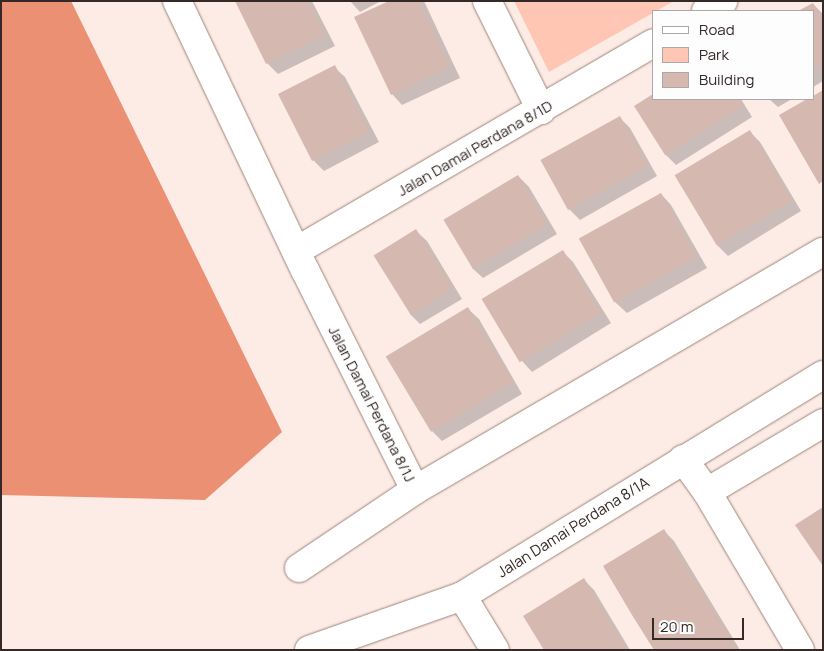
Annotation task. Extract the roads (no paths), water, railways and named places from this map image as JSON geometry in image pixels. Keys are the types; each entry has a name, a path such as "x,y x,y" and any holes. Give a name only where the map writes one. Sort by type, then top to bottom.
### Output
{"street":[{"name":"Jalan Damai Perdana 8/1J","path":"177,1 296,251 415,490 823,252"},
{"path":"487,1 541,110"},
{"path":"708,10 723,1"},
{"name":"Jalan Damai Perdana 8/1D","path":"296,251 652,44"},
{"name":"Jalan Damai Perdana 8/1A","path":"309,650 462,596 823,375"},
{"path":"706,492 823,423"},
{"path":"683,459 706,492 800,650"},
{"path":"299,568 415,490"},
{"path":"462,596 495,650"}]}
